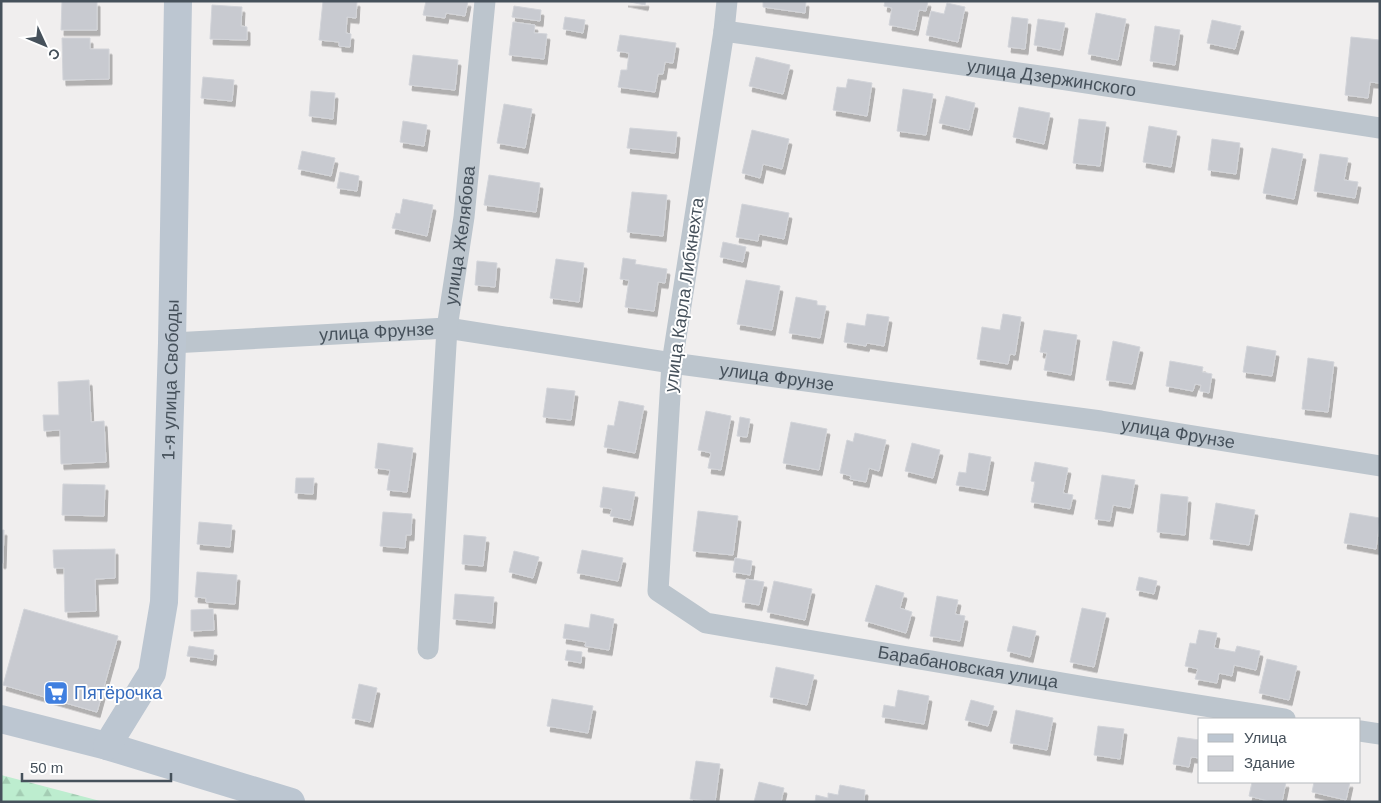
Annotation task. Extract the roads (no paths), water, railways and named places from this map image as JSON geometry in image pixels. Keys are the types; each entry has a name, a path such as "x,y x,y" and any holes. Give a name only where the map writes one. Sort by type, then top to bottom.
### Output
{"street":[{"name":"1-я улица Свободы","path":"108,746 152,673 164,602 172,343 178,1"},
{"name":"улица Желябова","path":"428,649 447,328 464,216 485,1"},
{"name":"улица Карла Либкнехта","path":"658,591 672,363 724,32 727,1"},
{"name":"улица Дзержинского","path":"724,32 1054,78 1380,128"},
{"name":"улица Фрунзе","path":"172,343 447,328 672,363 1100,421 1380,466"},
{"name":"Барабановская улица","path":"658,591 706,623 1279,718"},
{"path":"1,719 108,746 291,802"},
{"path":"1361,731 1380,734"}],"place":[{"name":"Пятёрочка","path":"56,693"}]}
